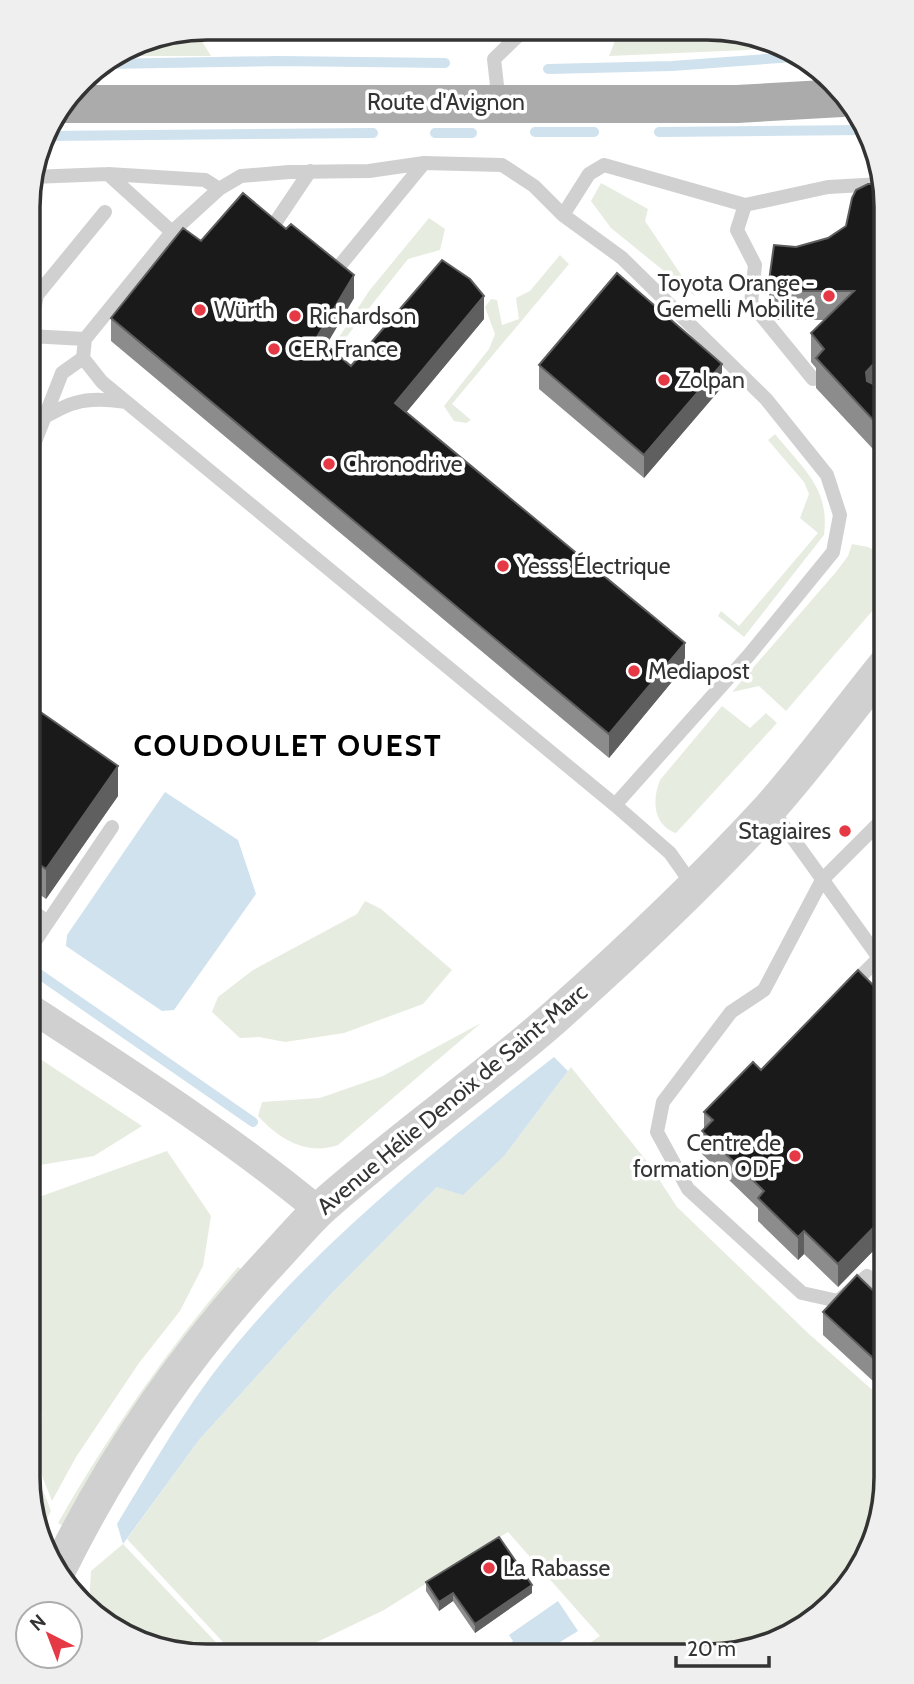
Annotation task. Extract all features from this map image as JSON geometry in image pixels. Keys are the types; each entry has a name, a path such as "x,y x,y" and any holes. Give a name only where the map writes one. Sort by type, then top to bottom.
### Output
{"main road":[{"name":"Route d'Avignon","path":"76,104 737,104 831,96"}],"street":[{"name":"Avenue Hélie Denoix de Saint-Marc","path":"63,1561 111,1475 206,1335 318,1210 554,1017 694,887 771,807 874,679"},
{"path":"40,1014 172,1102 285,1182 318,1210"}],"lane":[{"path":"499,103 494,59 514,40"},
{"path":"337,268 424,163"},
{"path":"615,805 749,654 833,552 840,515 827,475 766,399 622,258 563,215 534,186 502,165 424,163 369,171 310,171 241,176 219,189 172,232 85,339 83,358 102,382 615,805 670,853 694,887"},
{"path":"563,215 589,174 604,165 745,205 828,187 872,185"},
{"path":"271,229 310,171"},
{"path":"44,177 108,174 205,180 219,189"},
{"path":"108,174 172,232"},
{"path":"745,205 737,230 755,265 751,303 813,379"},
{"path":"40,291 105,212"},
{"path":"40,336 85,339"},
{"path":"40,414 62,373 83,358"},
{"path":"40,419 74,403 100,400 126,402"},
{"path":"771,807 873,950"},
{"path":"40,934 112,827"},
{"path":"873,1281 867,1276 838,1301 802,1293 688,1189 657,1132 663,1102 731,1012 764,990 822,880 874,828"},
{"path":"40,917 48,922"},
{"path":"841,997 873,969"}],"shaded area":[{"path":"615,40 707,40 740,43 758,48 747,50 609,56"},
{"path":"201,41 211,56 136,56 164,46"},
{"path":"601,183 648,209 645,221 696,297 611,228 591,201"},
{"path":"429,218 445,229 440,250 408,259 340,345 336,342 369,291"},
{"path":"560,255 569,264 452,404 471,420 466,423 454,421 444,406 489,349 495,334 485,307 491,299 497,300 502,325 519,319 516,298 530,291"},
{"path":"775,434 819,492 825,519 824,535 744,637 718,616 721,611 739,626 818,533 800,518 809,494 804,482 768,440"},
{"path":"852,544 874,550 874,609 786,711 759,686 732,692 836,572 848,556"},
{"path":"722,706 750,728 766,713 777,723 676,833 663,824 656,811 660,780"},
{"path":"365,901 381,909 452,970 423,1004 344,1033 285,1042 259,1037 240,1038 212,1012 218,997 253,970 357,914"},
{"path":"481,1023 338,1145 327,1148 305,1147 284,1138 258,1116 262,1102 320,1098 383,1076"},
{"path":"40,1059 142,1126 94,1156 40,1165"},
{"path":"571,1067 649,1164 677,1207 809,1334 873,1391 871,1510 861,1541 851,1560 839,1579 809,1609 781,1627 761,1635 707,1644 588,1644 600,1636 508,1532 384,1610 313,1644 225,1644 127,1539 199,1440 331,1294 437,1187 505,1155"},
{"path":"167,1151 211,1216 203,1266 180,1311 139,1363 76,1457 52,1501 40,1471 40,1197"},
{"path":"238,1267 244,1271 65,1527 58,1523 142,1390"},
{"path":"41,1485 51,1511 46,1520"},
{"path":"123,1544 218,1644 164,1638 124,1621 90,1596 91,1571"}],"water":[{"path":"165,792 238,840 256,894 174,1010 162,1011 66,946 67,935"},
{"path":"554,1057 568,1071 505,1155 463,1195 437,1187 331,1294 199,1440 123,1544 117,1524 158,1455 218,1367 271,1305 308,1266 387,1193"},
{"path":"558,1601 578,1631 557,1644 509,1644 513,1641 509,1635"}],"building":[{"path":"872,184 874,364 866,372 867,381 874,384 874,421 816,358 824,349 811,333 854,291 777,291 769,281 774,245 796,247 828,238 846,226 856,190"},
{"path":"243,193 286,229 291,224 354,275 317,337 351,366 442,260 470,279 484,296 395,403 685,643 609,734 111,318 183,228 201,241"},
{"path":"617,273 722,364 644,455 539,365"},
{"path":"40,712 118,766 46,869 40,865"},
{"name":"Centre de formation ODF","path":"858,970 873,985 873,1228 838,1264 804,1231 798,1237 758,1198 764,1191 702,1131 713,1120 704,1112 753,1062 761,1070"},
{"path":"857,1275 873,1291 873,1358 823,1312"},
{"name":"La Rabasse","path":"499,1537 532,1585 475,1624 453,1593 439,1602 426,1582"}],"waterway":[{"path":"548,69 672,66 782,58"},
{"path":"123,64 278,61 445,63"},
{"path":"659,132 855,130"},
{"path":"535,132 594,132"},
{"path":"57,136 373,133"},
{"path":"435,133 472,133"},
{"path":"40,975 253,1122"}],"place":[{"name":"Toyota Orange - Gemelli Mobilité","path":"829,296"},
{"name":"Würth","path":"200,310"},
{"name":"Richardson","path":"295,316"},
{"name":"CER France","path":"274,349"},
{"name":"Zolpan","path":"664,380"},
{"name":"Chronodrive","path":"329,464"},
{"name":"Yesss Électrique","path":"503,566"},
{"name":"Mediapost","path":"634,671"},
{"name":"Stagiaires","path":"845,831"},
{"name":"Centre de formation ODF","path":"795,1156"},
{"name":"La Rabasse","path":"489,1568"}],"district":[{"name":"COUDOULET OUEST","path":"288,745"}]}
